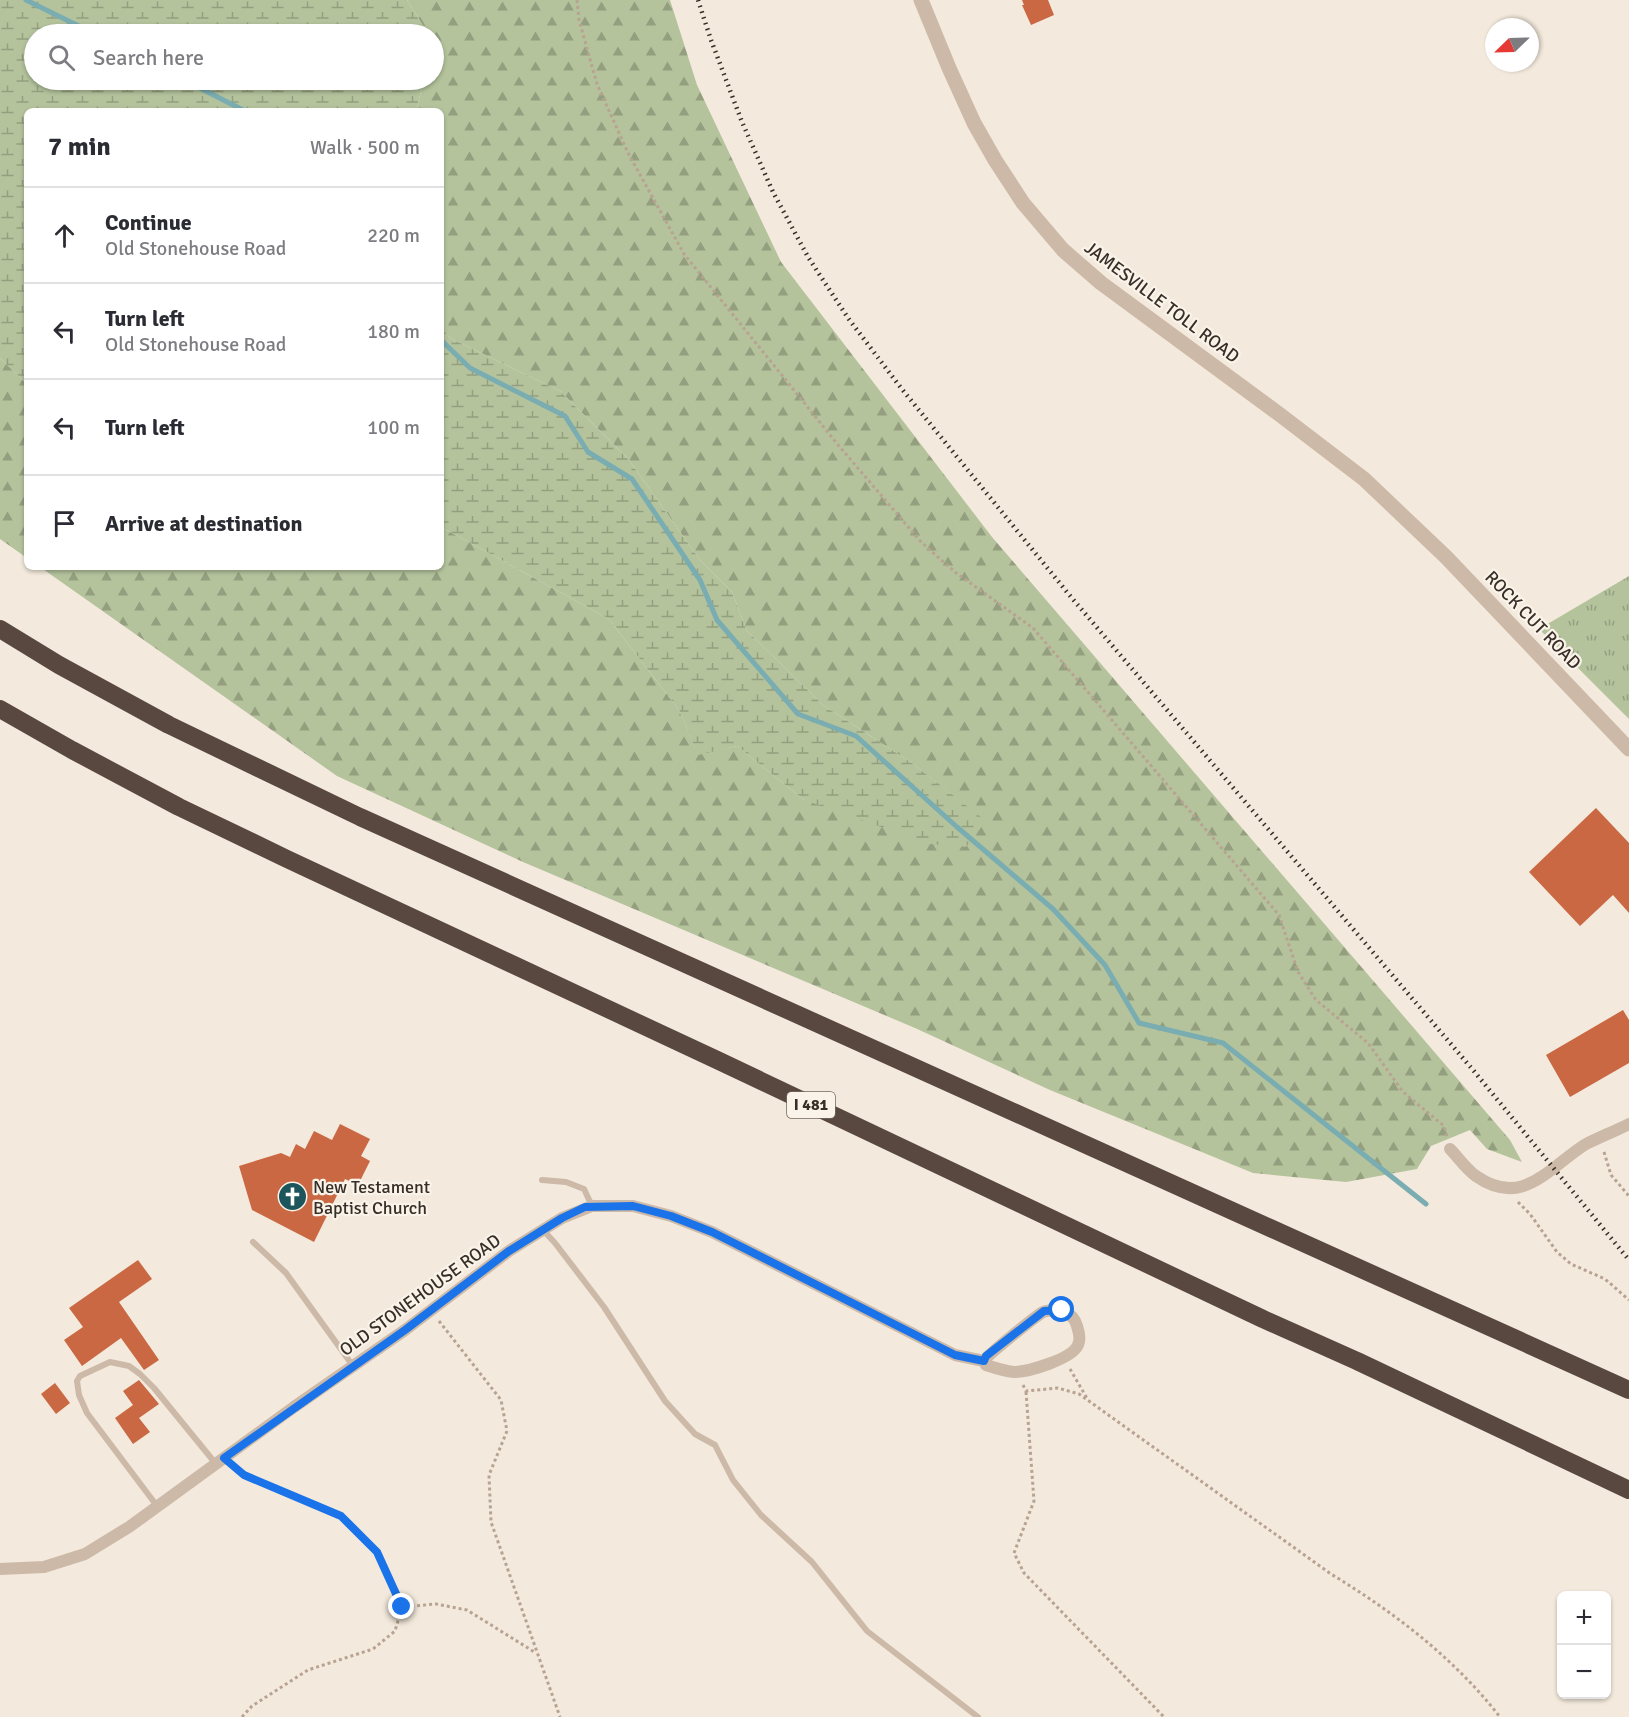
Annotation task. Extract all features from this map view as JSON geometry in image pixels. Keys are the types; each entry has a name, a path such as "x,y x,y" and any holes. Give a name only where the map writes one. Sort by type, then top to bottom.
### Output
{"highway":[{"path":"0,630 58,665 169,725 360,817 1629,1390"},
{"name":"I 481","path":"0,709 179,807 286,860 717,1060 1629,1490"}],"street":[{"name":"JAMESVILLE TOLL ROAD","path":"921,0 974,123 995,160 1023,203 1063,250 1101,283 1364,479 1407,520"},
{"name":"ROCK CUT ROAD","path":"1407,520 1446,557 1629,749"},
{"path":"1450,1149 1475,1176 1498,1187 1515,1189 1531,1185 1586,1145 1629,1125"},
{"name":"OLD STONEHOUSE ROAD","path":"0,1569 44,1567 85,1554 129,1527 430,1311 509,1251 562,1218 585,1207 633,1206 692,1224 955,1355 984,1361 986,1365 1017,1372"},
{"path":"984,1361 986,1356 1044,1311 1068,1312 1076,1322 1080,1335 1078,1345 1066,1356 1017,1372"}],"lane":[{"path":"542,1180 566,1182 584,1189 592,1206"},
{"path":"543,1230 604,1307 665,1401 695,1434 715,1445 733,1480 761,1515 812,1562 867,1631 978,1717"},
{"path":"253,1242 286,1274 353,1366"},
{"path":"157,1507 87,1413 79,1395 77,1381 80,1376 110,1362 129,1366 154,1388 220,1461"}],"path":[{"path":"577,0 579,20 597,84 628,153 684,254 921,543 955,572 1033,628 1272,906 1279,915 1298,972 1316,1000 1368,1042 1403,1092 1444,1126 1450,1149"},
{"path":"1599,1138 1611,1175 1629,1196"},
{"path":"1498,1187 1530,1214 1557,1252 1571,1264 1605,1279 1629,1300"},
{"path":"430,1311 463,1349 501,1400 507,1431 489,1475 491,1522 560,1717"},
{"path":"1066,1356 1071,1372 1090,1402"},
{"path":"1017,1372 1026,1391 1034,1501 1014,1553 1024,1573 1164,1717"},
{"path":"1026,1391 1058,1388 1079,1394 1331,1575 1372,1599 1437,1649 1478,1689 1500,1717"},
{"path":"220,1461 244,1475 341,1516 377,1552 402,1607 395,1631 373,1649 308,1670 252,1706 242,1717"},
{"path":"402,1607 436,1604 467,1610 537,1653"}],"green space":[{"path":"0,0 407,0 422,24 24,24 24,90 421,90 417,108 24,108 24,381 0,358"},
{"path":"407,0 670,0 697,85 781,262 992,537 1510,1140 1522,1162 1487,1149 1470,1130 1431,1146 1417,1169 1346,1182 1253,1173 1050,1090 915,1028 523,862 337,776 44,570 444,570 444,529 609,619 679,710 698,754 737,746 804,800 985,821 912,763 823,705 747,631 732,592 700,560 629,460 560,391 450,338 444,331 444,108 417,108 421,90 444,90 444,24 422,24"},
{"path":"444,331 450,338 560,391 629,460 700,560 732,592 747,631 823,705 912,763 986,821 966,847 930,844 804,800 737,746 698,755 679,710 609,619 444,529"},
{"path":"0,358 24,381 24,556 0,539"},
{"path":"1629,576 1629,719 1539,629"}],"building":[{"path":"1022,0 1048,0 1054,15 1031,25"},
{"path":"1596,808 1629,843 1629,913 1613,895 1580,926 1529,872"},
{"path":"1623,1010 1629,1020 1629,1063 1570,1097 1546,1055"},
{"name":"New Testament Baptist Church","path":"340,1124 370,1139 361,1156 370,1161 358,1185 345,1179 314,1242 252,1210 239,1166 281,1153 290,1157 296,1144 305,1149 314,1131 332,1140"},
{"path":"138,1260 152,1279 119,1302 159,1360 144,1370 121,1338 82,1366 64,1340 83,1327 69,1308"},
{"path":"139,1380 159,1404 139,1418 150,1432 133,1444 115,1418 133,1405 123,1391"},
{"path":"55,1383 70,1403 56,1414 41,1394"}],"waterway":[{"path":"26,0 75,24"},
{"path":"204,90 239,108"},
{"path":"444,343 470,368 565,416 588,452 632,479 700,580 717,620 798,714 856,736 1053,909 1105,965 1139,1023 1223,1043 1426,1204"}],"railway":[{"path":"698,0 742,122 773,192 808,257 848,318 901,388 1071,597 1473,1070 1629,1260"}],"place":[{"name":"New Testament Baptist Church","path":"292,1197"}],"route":[{"path":"402,1607 377,1552 341,1516 244,1475 224,1458 405,1330 509,1251 562,1218 585,1207 633,1206 671,1216 712,1232 955,1355 984,1361 986,1356 1044,1311 1062,1310"}]}
